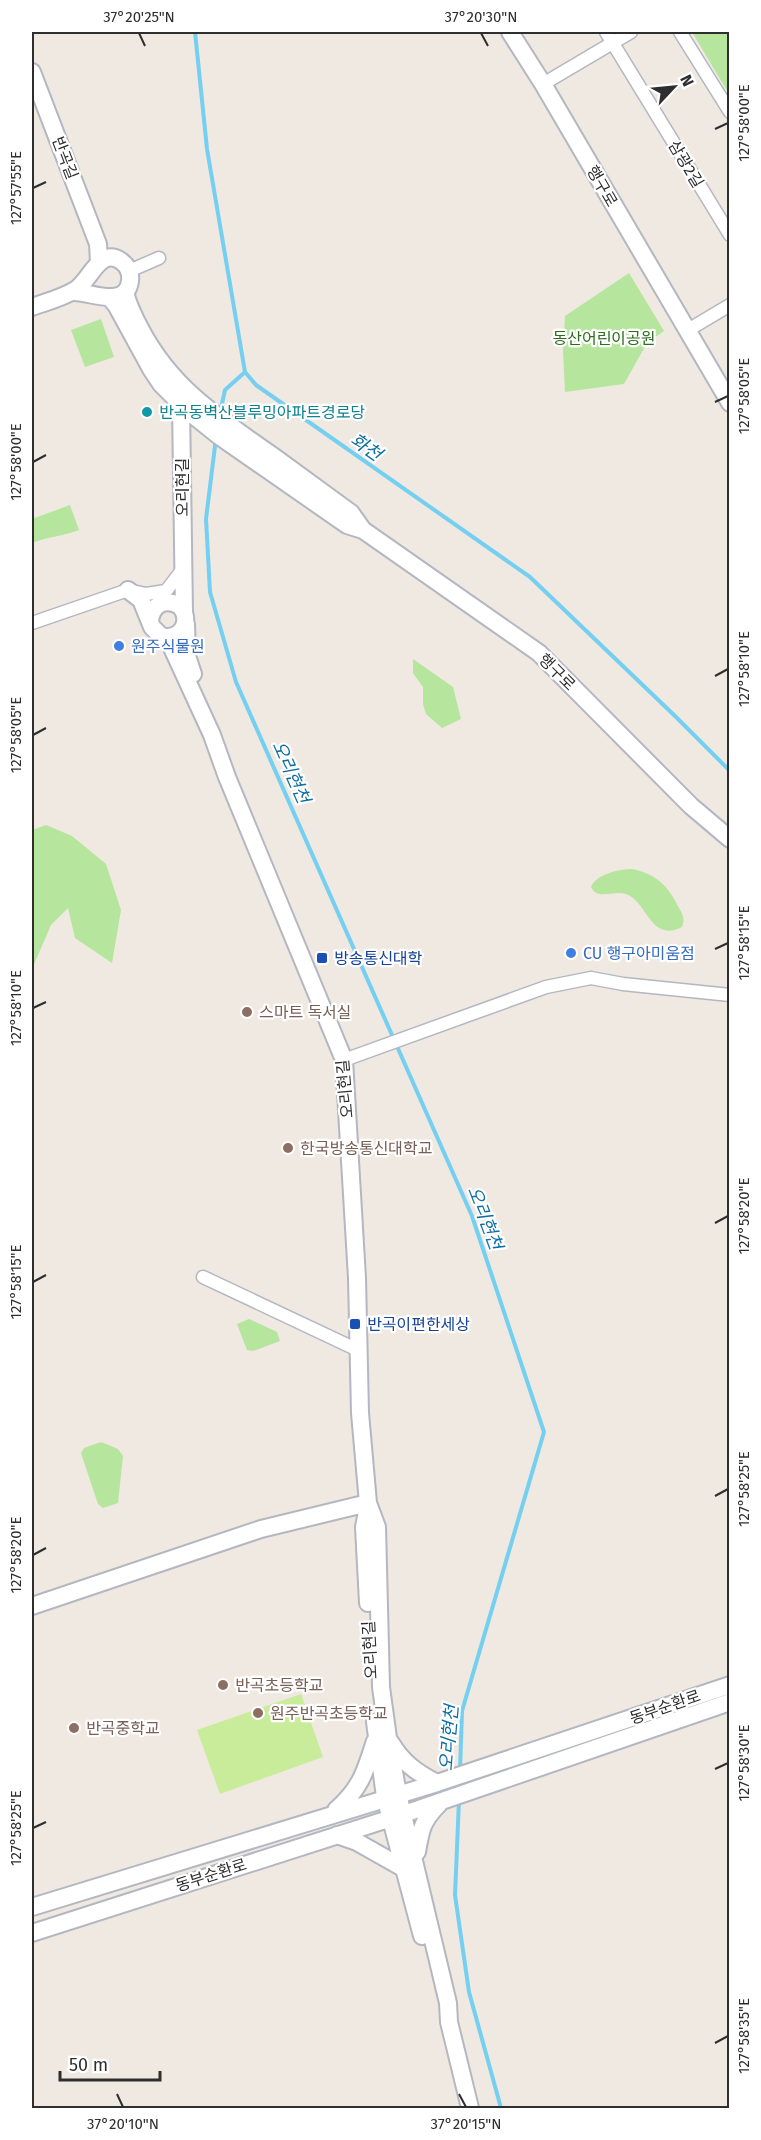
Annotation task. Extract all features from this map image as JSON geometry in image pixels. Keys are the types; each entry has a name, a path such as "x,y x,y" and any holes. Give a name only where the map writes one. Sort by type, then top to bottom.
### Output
{"street":[{"name":"행구로","path":"510,32 543,84 729,403"},
{"name":"삼광2길","path":"606,32 729,235"},
{"path":"543,84 631,32"},
{"path":"680,32 729,112"},
{"name":"반곡길","path":"32,72 98,244 100,264"},
{"path":"129,271 159,258"},
{"path":"32,307 74,292 100,264 122,262 129,271 130,280 112,295 74,292"},
{"path":"100,264 93,286 112,295 151,369 186,403"},
{"path":"688,330 729,305"},
{"name":"행구로","path":"186,403 209,411 271,463 351,513 363,530 539,653 691,806 729,839"},
{"name":"오리현길","path":"186,403 183,569 187,656 227,777 352,1057 360,1413 368,1503 377,1527 382,1737 397,1816"},
{"path":"150,621 154,609 183,569"},
{"path":"32,624 128,590 165,596 176,603 185,618 179,634 167,637 156,632 141,600 128,590"},
{"name":"오리현길","path":"167,637 212,735"},
{"path":"352,1057 546,987 591,978 623,984 729,995"},
{"path":"203,1277 360,1351"},
{"path":"32,1606 261,1529 368,1503"},
{"name":"동부순환로","path":"32,1907 437,1783 729,1685"},
{"name":"동부순환로","path":"32,1933 397,1816 572,1758 729,1702"},
{"path":"331,1815 346,1801 363,1778 382,1737 403,1760 421,1775 437,1783"},
{"path":"409,1863 422,1826 428,1815 442,1801"},
{"path":"397,1816 441,2007 449,2022 470,2109"},
{"path":"337,1835 409,1863"}],"green space":[{"path":"692,32 729,32 729,94"},
{"name":"동산어린이공원","path":"629,273 664,331 647,343 624,384 565,392 563,351 565,316"},
{"path":"101,319 114,357 85,367 71,330"},
{"path":"70,505 79,530 32,543 32,519"},
{"path":"413,659 453,687 461,719 442,728 426,714 423,704 423,687 413,673"},
{"path":"46,825 72,836 106,864 121,910 112,963 75,938 68,908 51,925 32,969 32,830"},
{"path":"632,869 648,874 661,882 675,900 682,915 682,927 671,931 663,930 650,920 633,898 621,893 598,893 591,887 603,876 615,871"},
{"path":"249,1319 277,1332 280,1341 253,1351 247,1350 237,1324"},
{"path":"101,1442 118,1449 123,1456 118,1503 103,1508 98,1504 81,1453 84,1448"},
{"path":"301,1694 323,1757 220,1794 197,1730"}],"waterway":[{"name":"화천","path":"195,32 207,149 245,372 256,385 530,577 730,771"},
{"name":"오리현천","path":"220,413 225,390 245,372"},
{"name":"오리현천","path":"216,438 206,519 210,592 236,682 472,1216 544,1432 462,1711 460,1771"},
{"name":"오리현천","path":"459,1800 455,1895 469,1992 501,2108"}],"place":[{"name":"반곡동벽산블루밍아파트경로당","path":"147,412"},
{"name":"원주식물원","path":"119,646"},
{"name":"CU 행구아미움점","path":"571,953"},
{"name":"방송통신대학","path":"322,958"},
{"name":"스마트 독서실","path":"247,1012"},
{"name":"한국방송통신대학교","path":"288,1148"},
{"name":"반곡이편한세상","path":"355,1324"},
{"name":"반곡초등학교","path":"223,1685"},
{"name":"원주반곡초등학교","path":"258,1713"},
{"name":"반곡중학교","path":"74,1728"}]}
